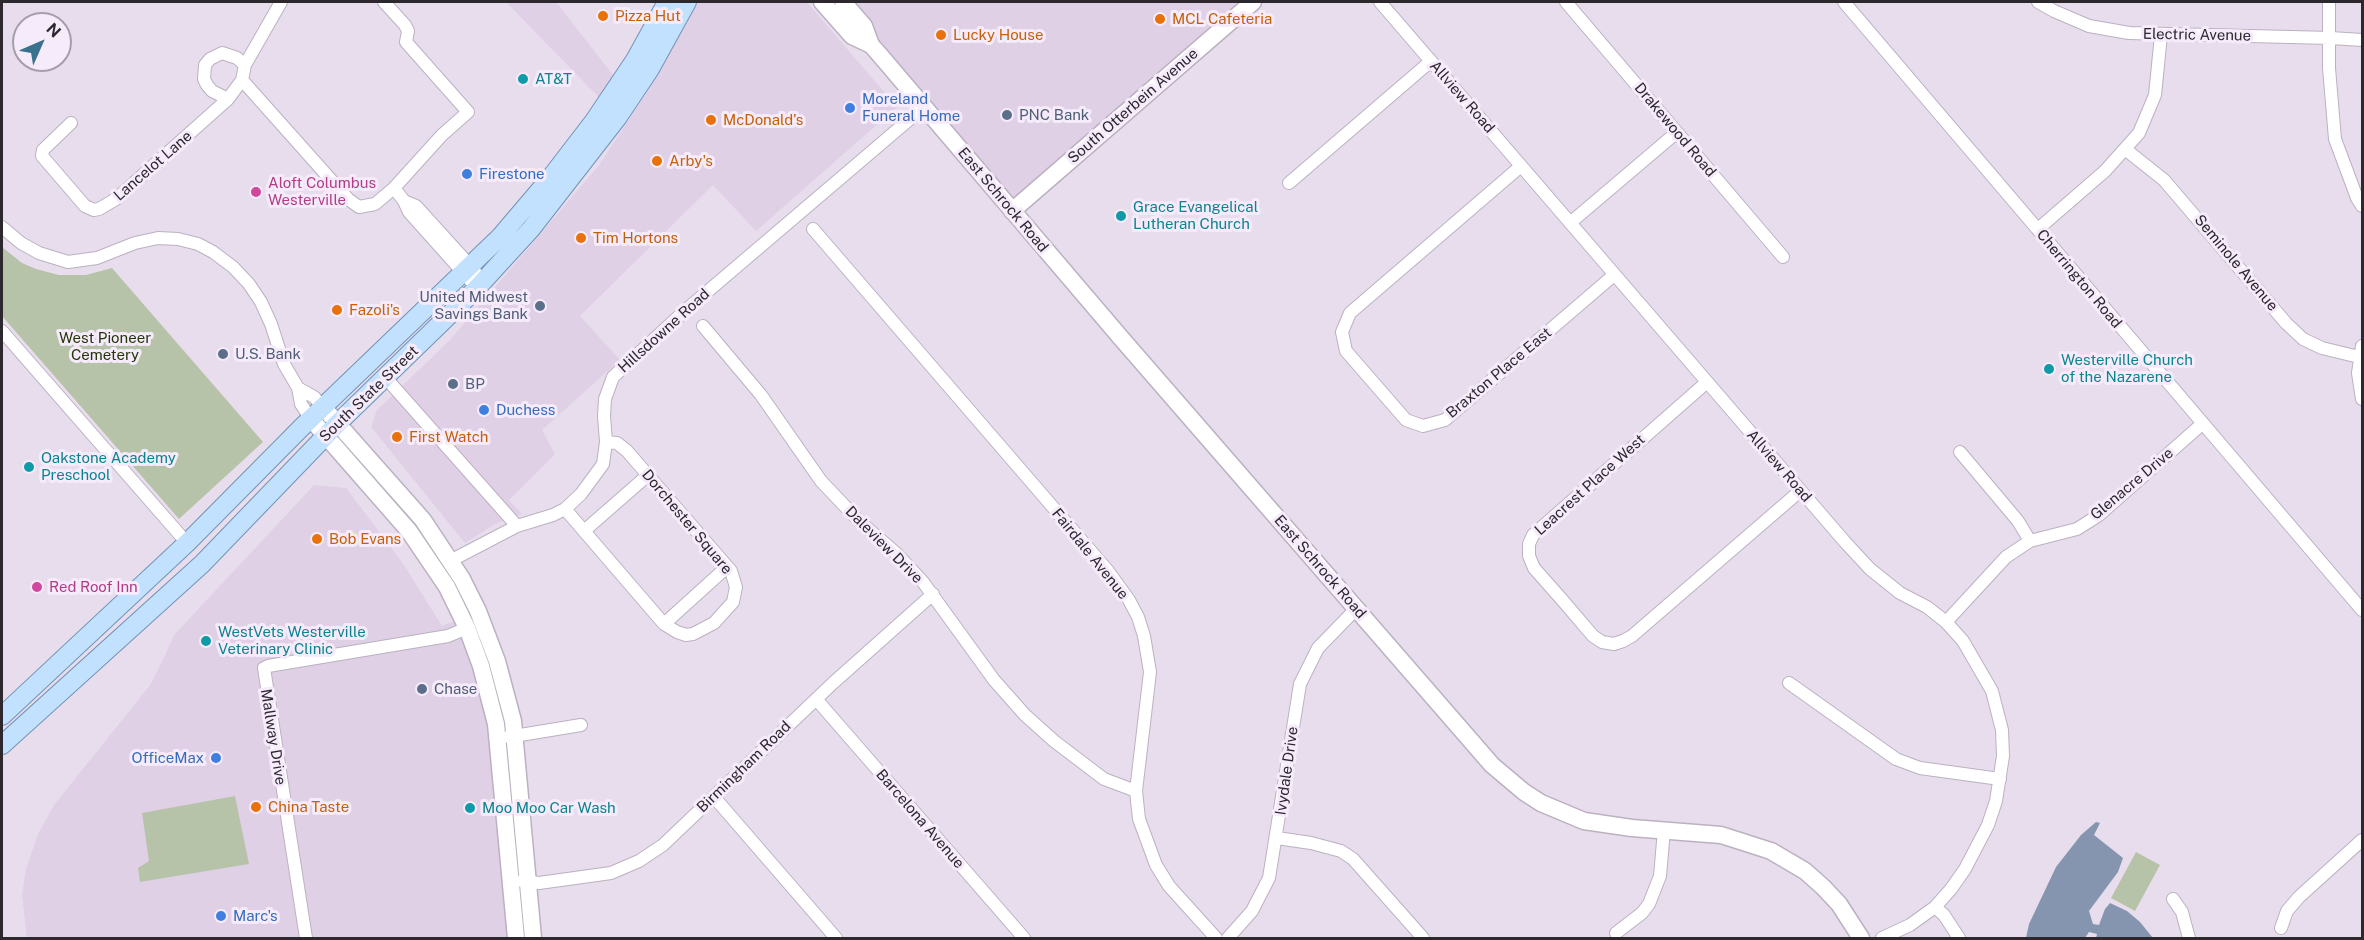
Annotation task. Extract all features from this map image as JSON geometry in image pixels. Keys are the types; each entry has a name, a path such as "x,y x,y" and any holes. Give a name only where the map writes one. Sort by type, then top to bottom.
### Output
{"main road":[{"path":"624,93 661,28 667,2"},
{"name":"South State Street","path":"2,745 202,564 332,429 425,339 473,277 500,237 594,120 650,69 687,2"},
{"name":"South State Street","path":"2,716 187,543 317,413 473,277 512,250 536,224 597,147 624,93"},
{"path":"512,250 510,236 523,221 535,196"}],"street":[{"path":"281,2 245,65 242,80 353,204 368,206 375,204 393,188 442,135 468,112 406,42 408,36 405,25 384,2"},
{"name":"East Schrock Road","path":"822,2 852,36 871,45"},
{"name":"East Schrock Road","path":"843,2 864,26 871,45 1012,211 1492,765 1541,803 1584,821 1721,835 1746,842 1788,860 1823,887 1839,904 1861,939"},
{"name":"South Otterbein Avenue","path":"1012,211 1253,2"},
{"name":"Allview Road","path":"1380,2 1870,569 1900,593 1927,607 1946,622 1963,641 1992,691 2002,730 2003,756 2000,779 1988,825 1952,889 1935,907 1910,925 1882,939"},
{"name":"Drakewood Road","path":"1566,2 1784,257"},
{"name":"Cherrington Road","path":"1844,2 2362,610"},
{"name":"Electric Avenue","path":"2038,2 2054,12 2089,26 2129,33 2362,40"},
{"path":"2329,2 2331,38 2329,68 2335,139 2362,206"},
{"path":"2038,229 2105,171 2139,133 2155,95 2161,35"},
{"path":"228,99 212,91 207,85 204,79 205,66 210,59 222,53 237,58 245,65"},
{"path":"1289,183 1431,61"},
{"name":"Lancelot Lane","path":"70,123 41,153 86,206 94,210 116,199 228,99 242,80"},
{"name":"Hillsdowne Road","path":"450,561 517,526 565,509 581,494 603,464 606,442 605,399 609,385 623,366 924,107"},
{"path":"1570,223 1676,133"},
{"name":"Seminole Avenue","path":"2126,149 2164,180 2286,323 2303,339 2322,348 2361,352"},
{"name":"Braxton Place East","path":"1521,166 1350,313 1342,332 1346,351 1406,420 1423,426 1444,420 1614,275"},
{"path":"393,188 404,201 417,206 473,277"},
{"path":"2,227 21,243 39,253 68,262 97,258 135,243 158,238 178,239 198,244 213,252 233,267 261,302 284,364 298,388 314,397 317,413 423,520 450,561 478,611 491,643 509,706 506,737 510,884 516,939"},
{"name":"Fairdale Avenue","path":"813,229 1107,571 1129,600 1144,636 1150,672 1136,791 1138,819 1156,865 1169,886 1216,939"},
{"name":"Daleview Drive","path":"703,326 761,395 821,481 859,521 897,554 933,594 994,680 1025,715 1054,741 1104,779 1136,791"},
{"path":"2,331 187,543"},
{"path":"2361,352 2358,382 2362,399"},
{"path":"385,377 517,526"},
{"name":"Leacrest Place West","path":"1707,382 1533,535 1529,544 1529,556 1534,568 1593,636 1602,642 1614,644 1632,636 1800,490"},
{"name":"Glenacre Drive","path":"1946,622 2006,557 2030,541 2077,529 2099,515 2202,423"},
{"path":"332,429 409,531 447,587 467,628 506,737 528,883 533,939"},
{"name":"Dorchester Square","path":"565,509 664,624 686,635 693,634 717,621 733,602 736,586 731,571 648,475 617,443 606,442"},
{"path":"1960,452 2018,521 2030,541"},
{"path":"584,531 648,475"},
{"path":"664,624 727,567"},
{"name":"Birmingham Road","path":"510,884 539,883 611,873 639,861 663,845 816,699 933,594"},
{"name":"Ivydale Drive","path":"1228,939 1252,911 1269,878 1300,684 1318,648 1356,609"},
{"name":"Mallway Drive","path":"306,939 264,668 448,636 467,628"},
{"path":"1789,683 1896,759 1920,768 2000,779"},
{"name":"Barcelona Avenue","path":"816,699 1024,939"},
{"path":"506,737 581,725"},
{"path":"714,797 836,939"},
{"path":"1616,933 1642,913 1652,898 1660,876 1664,830"},
{"path":"1277,838 1311,843 1341,851 1347,855 1363,870 1423,939"},
{"path":"2281,928 2287,911 2299,897 2362,840"},
{"path":"2173,898 2182,912 2189,939"},
{"path":"1935,907 1944,915 1959,939"}],"shaded area":[{"path":"506,2 556,2 631,98 618,117"},
{"path":"694,2 807,2 897,107 756,231 713,185 580,316 620,360 542,430 555,454 509,500 522,514 495,524 465,543 371,427 377,410 450,340 599,165 649,89"},
{"path":"834,2 1253,2 1012,211"},
{"path":"314,485 346,488 402,562 442,626 463,618 481,666 516,938 27,938 22,895 26,869 38,834 54,805 151,684 175,634"}],"green space":[{"name":"West Pioneer Cemetery","path":"2,247 22,263 59,275 86,275 112,268 263,442 179,519 2,316"},
{"path":"235,796 249,864 140,882 138,868 149,861 142,813"},
{"path":"2136,852 2160,865 2135,911 2111,898"}],"water":[{"path":"2096,822 2100,823 2094,835 2123,858 2118,872 2089,911 2093,924 2099,925 2110,903 2127,911 2153,938 2096,938 2097,934 2089,932 2085,938 2026,938 2029,924 2056,867 2081,835"}],"place":[{"name":"Pizza Hut","path":"603,16"},
{"name":"MCL Cafeteria","path":"1160,19"},
{"name":"Lucky House","path":"941,35"},
{"name":"AT&T","path":"523,79"},
{"name":"Moreland Funeral Home","path":"850,108"},
{"name":"PNC Bank","path":"1007,115"},
{"name":"McDonald's","path":"711,120"},
{"name":"Arby's","path":"657,161"},
{"name":"Firestone","path":"467,174"},
{"name":"Aloft Columbus Westerville","path":"256,192"},
{"name":"Grace Evangelical Lutheran Church","path":"1121,216"},
{"name":"Tim Hortons","path":"581,238"},
{"name":"United Midwest Savings Bank","path":"540,306"},
{"name":"Fazoli's","path":"337,310"},
{"name":"U.S. Bank","path":"223,354"},
{"name":"Westerville Church of the Nazarene","path":"2049,369"},
{"name":"BP","path":"453,384"},
{"name":"Duchess","path":"484,410"},
{"name":"First Watch","path":"397,437"},
{"name":"Oakstone Academy Preschool","path":"29,467"},
{"name":"Bob Evans","path":"317,539"},
{"name":"Red Roof Inn","path":"37,587"},
{"name":"WestVets Westerville Veterinary Clinic","path":"206,641"},
{"name":"Chase","path":"422,689"},
{"name":"OfficeMax","path":"216,758"},
{"name":"China Taste","path":"256,807"},
{"name":"Moo Moo Car Wash","path":"470,808"},
{"name":"Marc's","path":"221,916"}]}
